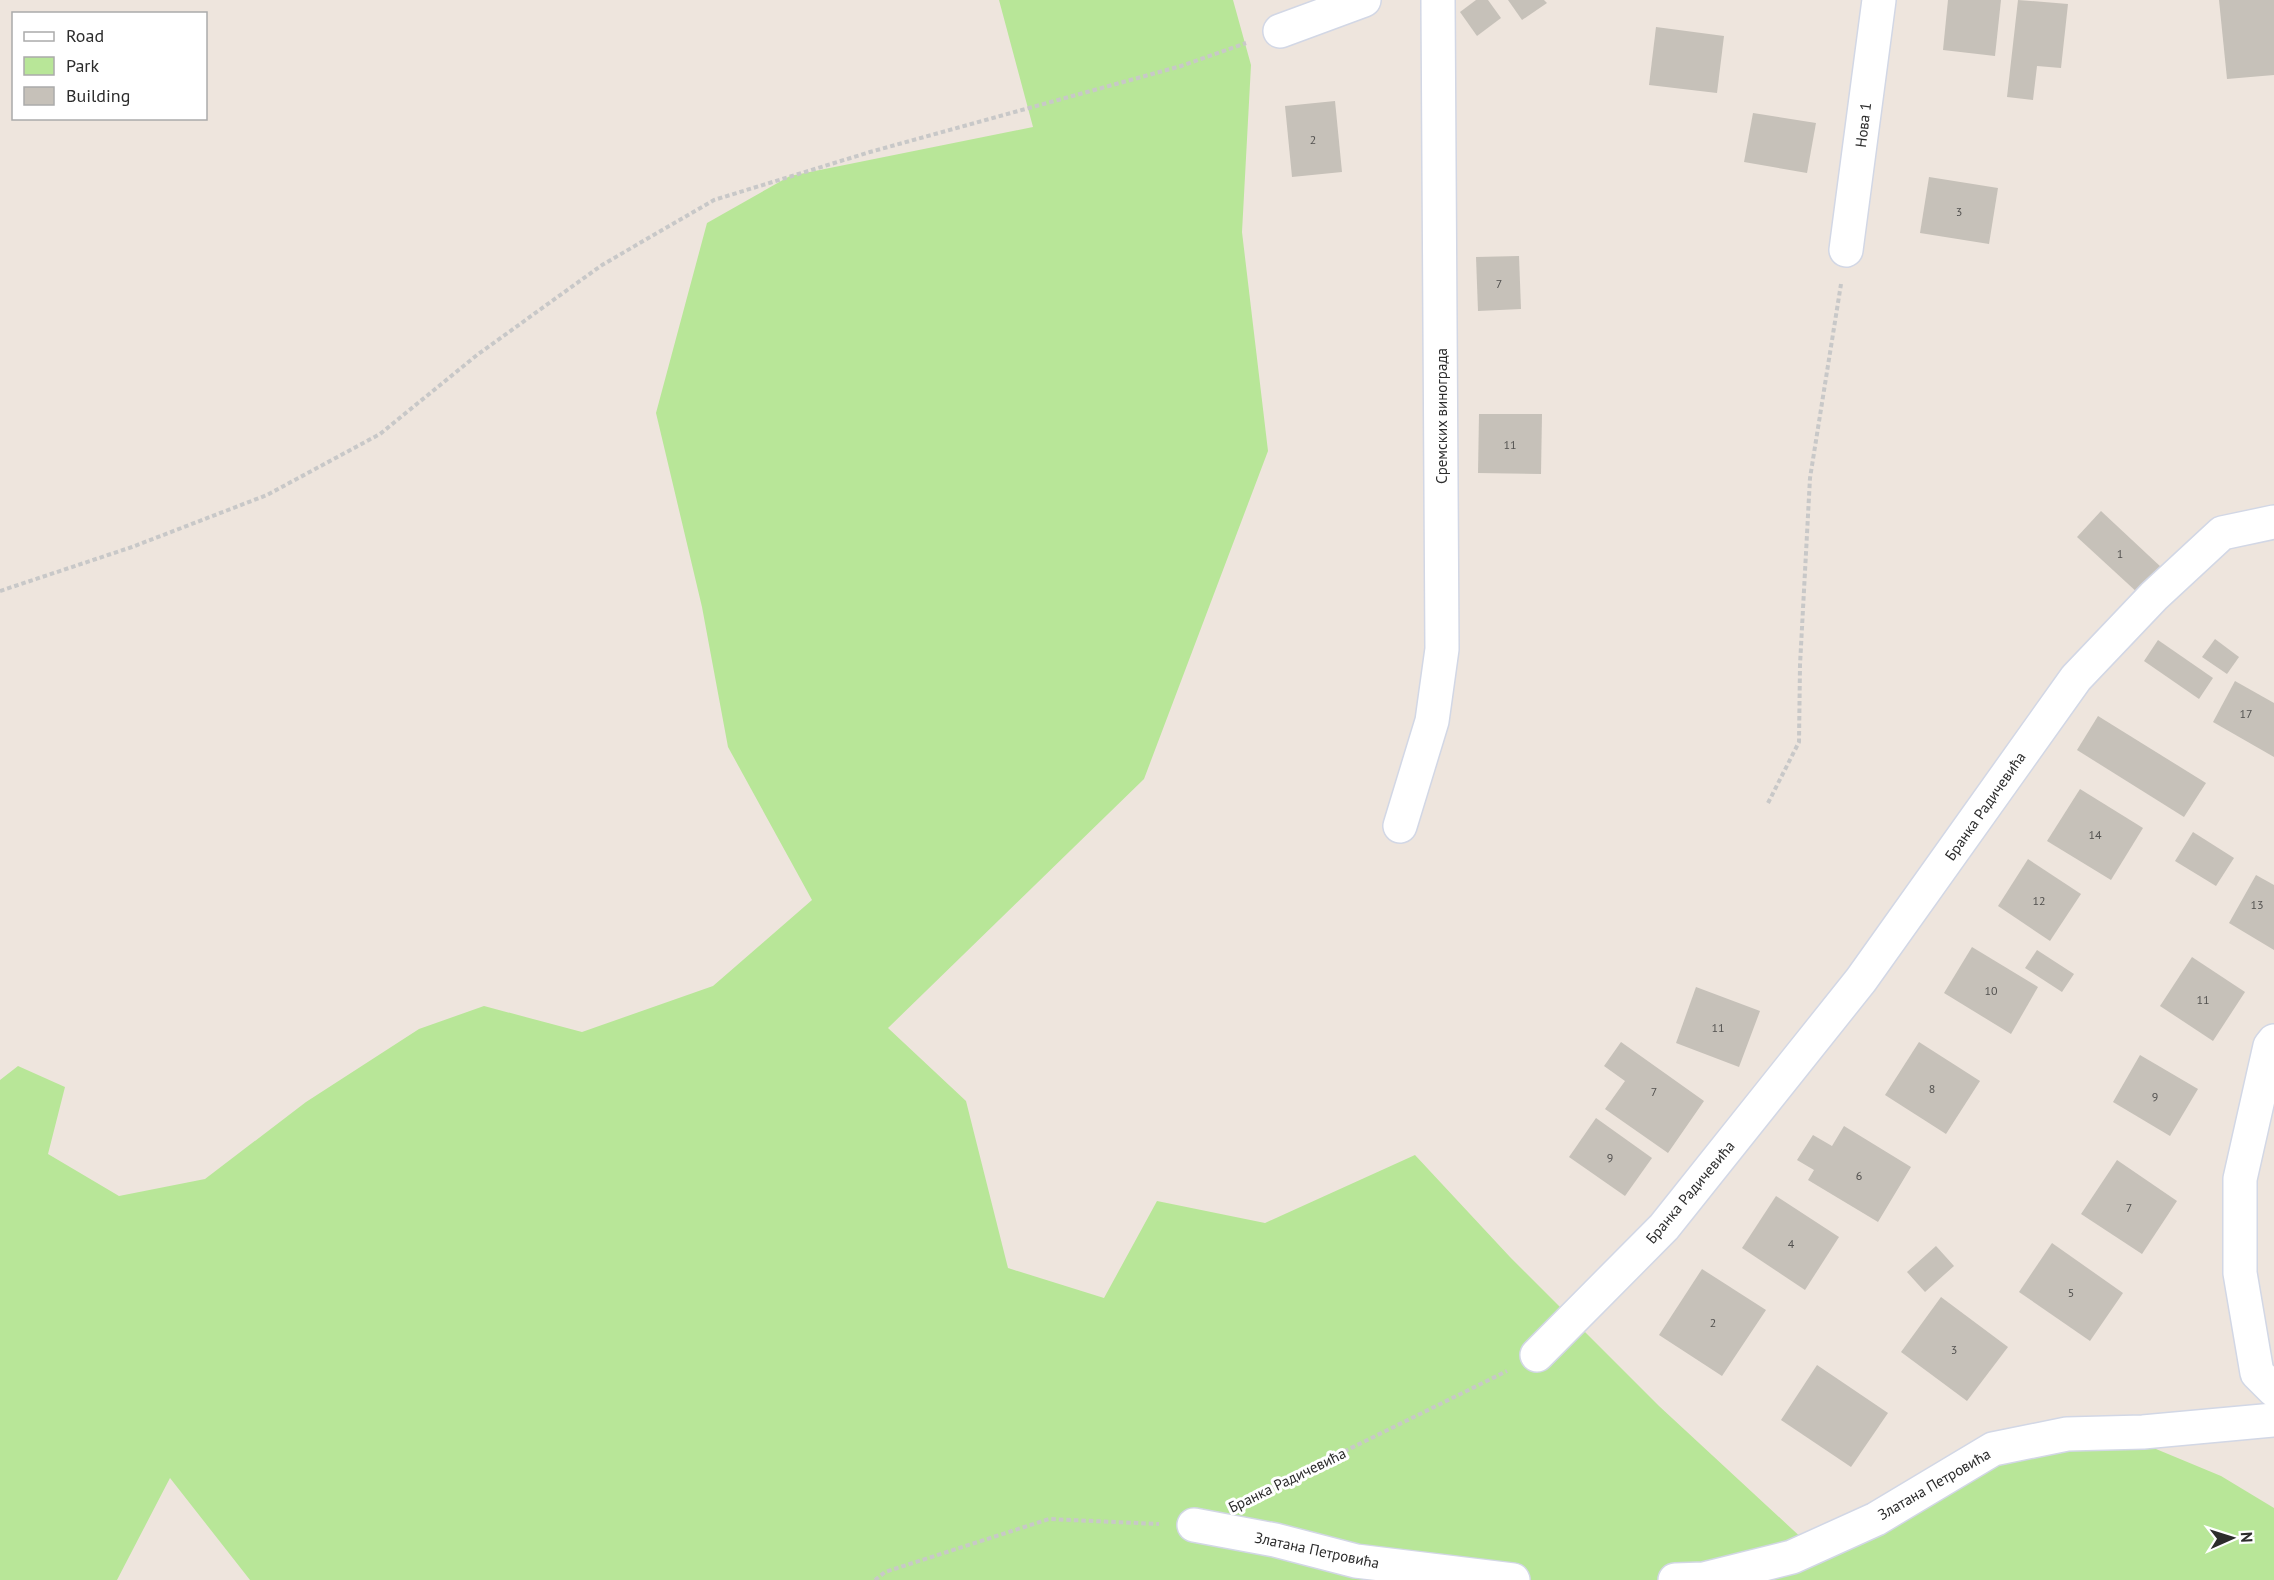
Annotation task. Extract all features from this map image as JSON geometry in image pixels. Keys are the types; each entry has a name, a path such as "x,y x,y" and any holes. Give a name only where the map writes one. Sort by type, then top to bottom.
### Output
{"street":[{"path":"1280,31 1364,0"},
{"name":"Сремских винограда","path":"1400,826 1432,721 1442,649 1438,0"},
{"name":"Нова 1","path":"1846,250 1879,0"},
{"name":"Бранка Радичевића","path":"1537,1355 1664,1227 1861,980 2076,678 2154,596 2222,533 2274,522"},
{"path":"2274,1041 2270,1046 2240,1179 2240,1273 2257,1373 2274,1390"},
{"name":"Златана Петровића","path":"1675,1580 1704,1579 1792,1557 1876,1519 1994,1449 2067,1434 2143,1432 2274,1420"},
{"name":"Златана Петровића","path":"1194,1526 1275,1540 1356,1561 1513,1580"}],"path":[{"path":"0,591 132,547 267,495 380,434 477,355 602,265 714,200 870,152 1181,66 1280,31"},
{"path":"1768,803 1798,742 1810,478 1846,250"},
{"name":"Бранка Радичевића","path":"1245,1500 1537,1355"},
{"path":"875,1580 885,1572 1049,1519 1194,1526"}],"green space":[{"path":"999,0 1233,0 1251,65 1242,232 1268,451 1144,779 888,1028 966,1101 1008,1268 1104,1298 1157,1201 1265,1223 1415,1155 1510,1257 1659,1406 1806,1542 2091,1422 2221,1476 2274,1508 2274,1580 250,1580 170,1478 117,1580 0,1580 0,1080 18,1066 65,1087 48,1154 119,1196 205,1179 306,1102 419,1029 484,1006 582,1032 713,986 812,900 728,747 702,607 656,413 707,223 790,176 1033,127"}],"building":[{"path":"1476,0 1488,0 1501,18 1477,36 1460,12"},
{"path":"1508,0 1544,0 1547,3 1522,20"},
{"path":"1948,0 2001,0 1995,56 1943,50"},
{"path":"2018,0 2068,4 2061,68 2037,66 2033,100 2007,97"},
{"path":"2219,0 2274,0 2274,75 2227,79"},
{"path":"1656,27 1724,36 1717,93 1649,85"},
{"path":"1335,101 1342,172 1292,177 1285,106"},
{"path":"1753,113 1816,123 1807,173 1744,162"},
{"path":"1929,177 1998,188 1989,244 1920,233"},
{"path":"1519,256 1521,309 1478,311 1476,257"},
{"path":"1479,414 1542,414 1541,474 1478,473"},
{"path":"2101,511 2162,568 2139,594 2077,537"},
{"path":"2215,639 2239,657 2227,674 2202,657"},
{"path":"2158,640 2213,678 2199,699 2144,661"},
{"path":"2235,681 2274,703 2274,757 2213,722"},
{"path":"2098,716 2206,783 2184,817 2077,750"},
{"path":"2080,789 2143,828 2111,880 2047,841"},
{"path":"2193,832 2234,858 2216,886 2175,861"},
{"path":"2028,859 2081,894 2050,941 1998,906"},
{"path":"2256,875 2274,885 2274,950 2229,923"},
{"path":"1972,947 2038,987 2011,1034 1944,993"},
{"path":"2037,950 2074,974 2062,992 2025,968"},
{"path":"2192,957 2245,992 2213,1041 2160,1006"},
{"path":"1696,987 1760,1011 1739,1067 1676,1043"},
{"path":"1621,1042 1704,1101 1668,1153 1605,1109 1625,1081 1604,1066"},
{"path":"1919,1042 1980,1081 1946,1134 1885,1095"},
{"path":"2140,1055 2198,1089 2170,1136 2113,1102"},
{"path":"1596,1118 1652,1158 1625,1196 1569,1157"},
{"path":"1844,1126 1911,1167 1878,1222 1808,1180 1814,1170 1797,1160 1813,1135 1832,1146"},
{"path":"2117,1160 2177,1201 2142,1254 2081,1214"},
{"path":"1776,1196 1839,1237 1805,1290 1742,1248"},
{"path":"2052,1243 2123,1293 2090,1341 2019,1292"},
{"path":"1936,1246 1954,1266 1925,1292 1907,1272"},
{"path":"1702,1269 1766,1310 1722,1376 1659,1335"},
{"path":"1941,1297 2008,1347 1967,1401 1901,1352"},
{"path":"1817,1365 1888,1413 1851,1467 1781,1420"}]}
